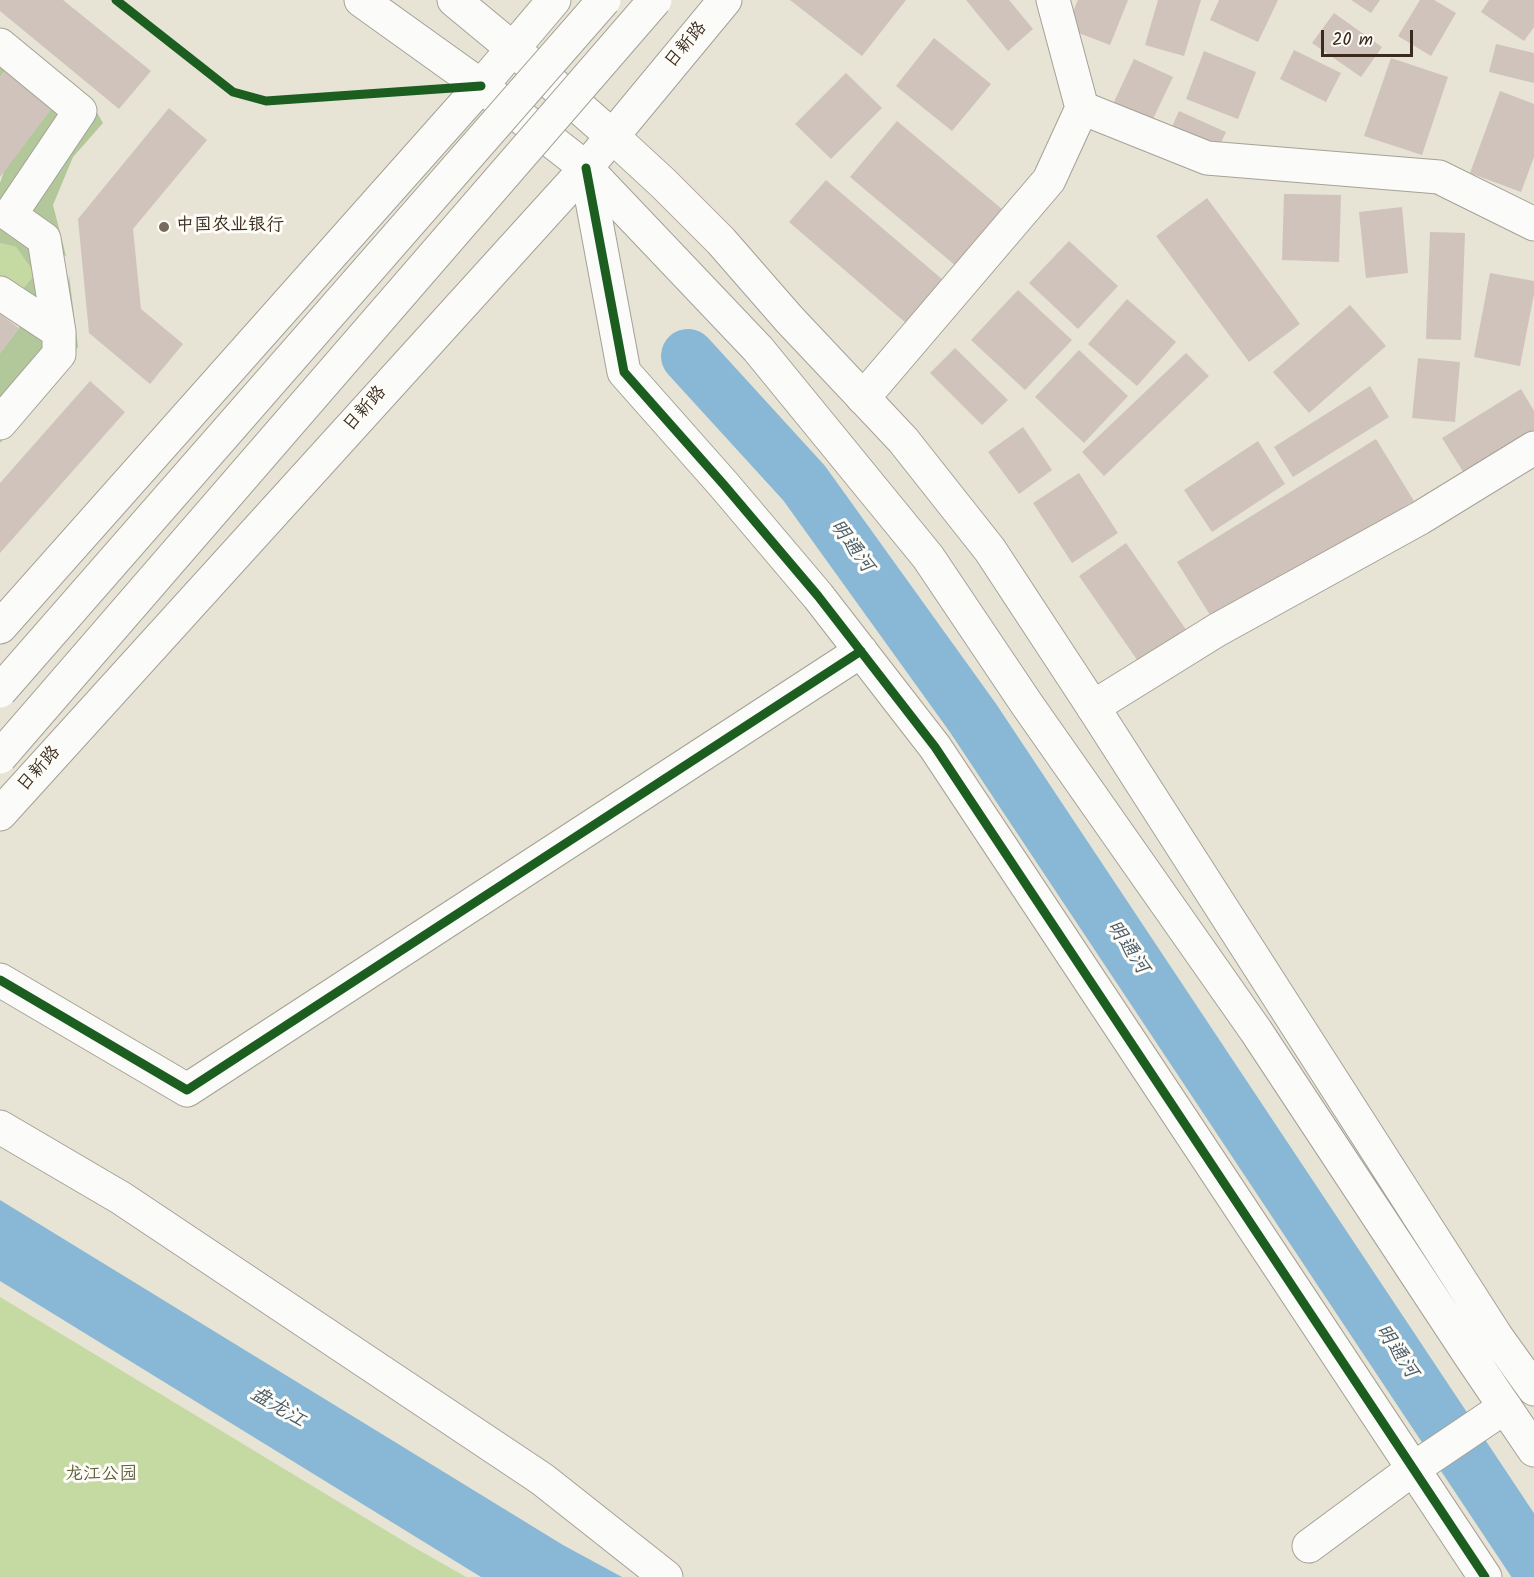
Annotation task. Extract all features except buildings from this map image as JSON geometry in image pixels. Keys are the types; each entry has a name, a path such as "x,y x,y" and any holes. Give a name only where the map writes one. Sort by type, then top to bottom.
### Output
{"main road":[{"path":"361,0 481,87 586,168 758,349 928,556 1026,703 1256,1031 1469,1354 1495,1414 1534,1450"},
{"path":"454,0 612,136 721,241 789,319 903,440 990,550 1496,1336 1534,1389"},
{"path":"0,627 481,87 554,0"},
{"path":"0,691 604,0"},
{"path":"0,757 655,0"},
{"name":"日新路","path":"0,814 586,168 725,0"},
{"path":"863,398 1049,180 1082,108 1053,0"},
{"path":"0,45 80,111 10,215 44,238 59,332 59,354 0,423"},
{"path":"1082,108 1207,158 1439,177 1534,224"},
{"path":"586,168 624,372 724,484 818,596 935,747 1419,1465 1485,1577"},
{"path":"0,293 59,332"},
{"path":"1093,707 1217,630 1420,518 1534,448"},
{"path":"0,980 187,1090 861,651"},
{"path":"0,1127 121,1198 542,1479 666,1577"},
{"path":"1309,1546 1419,1465 1495,1414"}],"green space":[{"path":"0,42 22,49 88,97 103,123 73,157 53,205 66,256 57,253 49,221 29,212 37,195 85,120 61,114 17,185 4,222 22,236 38,261 49,316 66,317 69,275 78,347 0,443 0,353 20,324 0,306 0,285 17,296 35,274 16,247 0,243 0,183 4,171 57,101 9,66 0,77"},
{"path":"0,243 16,247 35,274 17,296 0,285"},
{"name":"龙江公园","path":"0,1297 410,1545 466,1577 0,1577"}],"water":[{"name":"盘龙江","path":"0,1200 563,1545 622,1577 481,1577 0,1281"}],"waterway":[{"name":"明通河","path":"688,356 804,483 973,718 1534,1562"}],"cycle path":[{"path":"116,0 233,92 266,101 481,86"},
{"path":"586,168 624,372 818,596 935,747 1485,1577"},
{"path":"0,980 187,1090 861,651"}],"place":[{"name":"中国农业银行","path":"164,227"}]}
